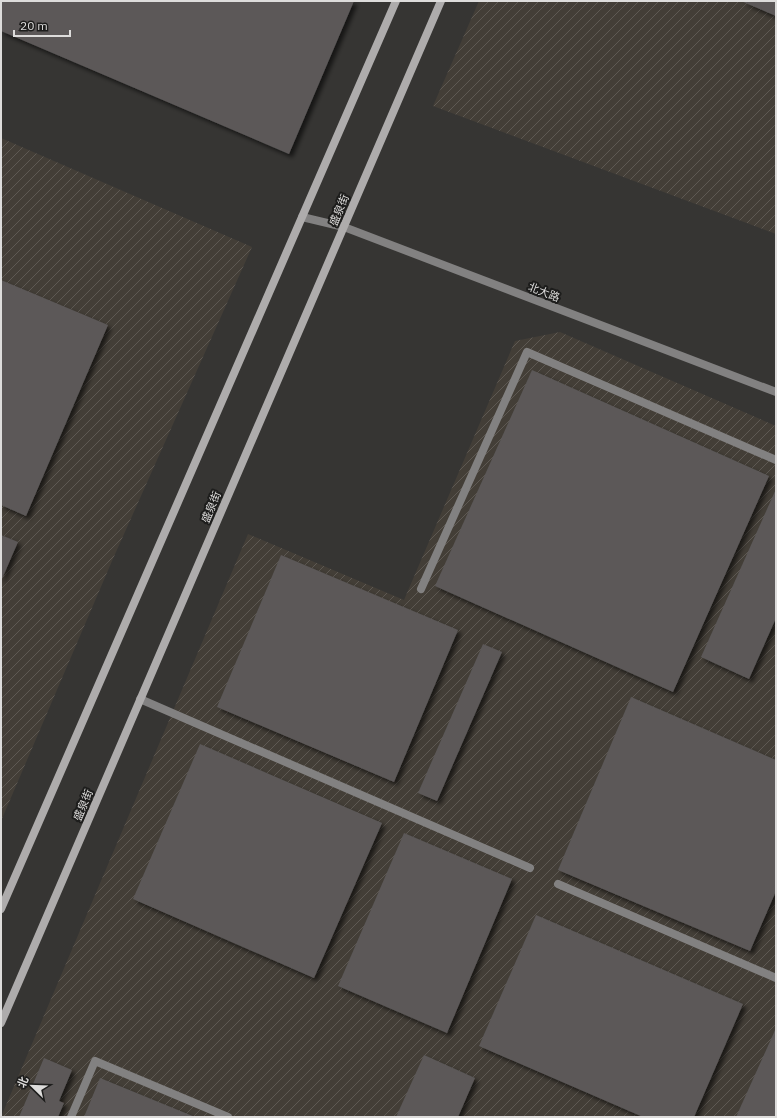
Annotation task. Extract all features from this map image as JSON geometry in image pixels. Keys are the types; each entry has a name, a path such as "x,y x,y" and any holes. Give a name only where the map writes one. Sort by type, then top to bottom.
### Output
{"main road":[{"path":"1,909 3,898 396,1"},
{"name":"盛泉街","path":"1,1023 441,1"}],"street":[{"name":"北大路","path":"302,217 344,227 776,392"},
{"path":"421,589 527,352 776,460"},
{"path":"140,699 530,868"},
{"path":"558,884 776,978"},
{"path":"71,1117 95,1061 228,1117"}],"shaded area":[{"path":"479,1 776,1 776,234 433,106"},
{"path":"1,138 252,247 112,561 1,821"},
{"path":"560,332 776,426 776,1117 1,1117 248,534 404,600 515,341"}],"building":[{"path":"1,1 354,1 289,154 1,31"},
{"path":"741,1 776,1 776,16"},
{"path":"1,280 108,325 26,516 1,505"},
{"path":"532,370 769,476 673,692 435,586"},
{"path":"776,489 776,618 749,679 701,657"},
{"path":"1,535 18,542 1,581"},
{"path":"281,555 458,630 394,782 217,707"},
{"path":"483,644 502,652 437,801 418,793"},
{"path":"631,697 776,760 776,891 750,951 558,870"},
{"path":"200,744 382,823 314,978 133,899"},
{"path":"404,833 512,879 447,1033 338,986"},
{"path":"536,915 743,1004 694,1117 643,1117 479,1046"},
{"path":"776,1028 776,1117 736,1117"},
{"path":"424,1055 475,1078 458,1117 396,1117"},
{"path":"44,1058 72,1070 59,1101 64,1103 58,1117 19,1117"},
{"path":"100,1078 195,1117 84,1117"}]}
